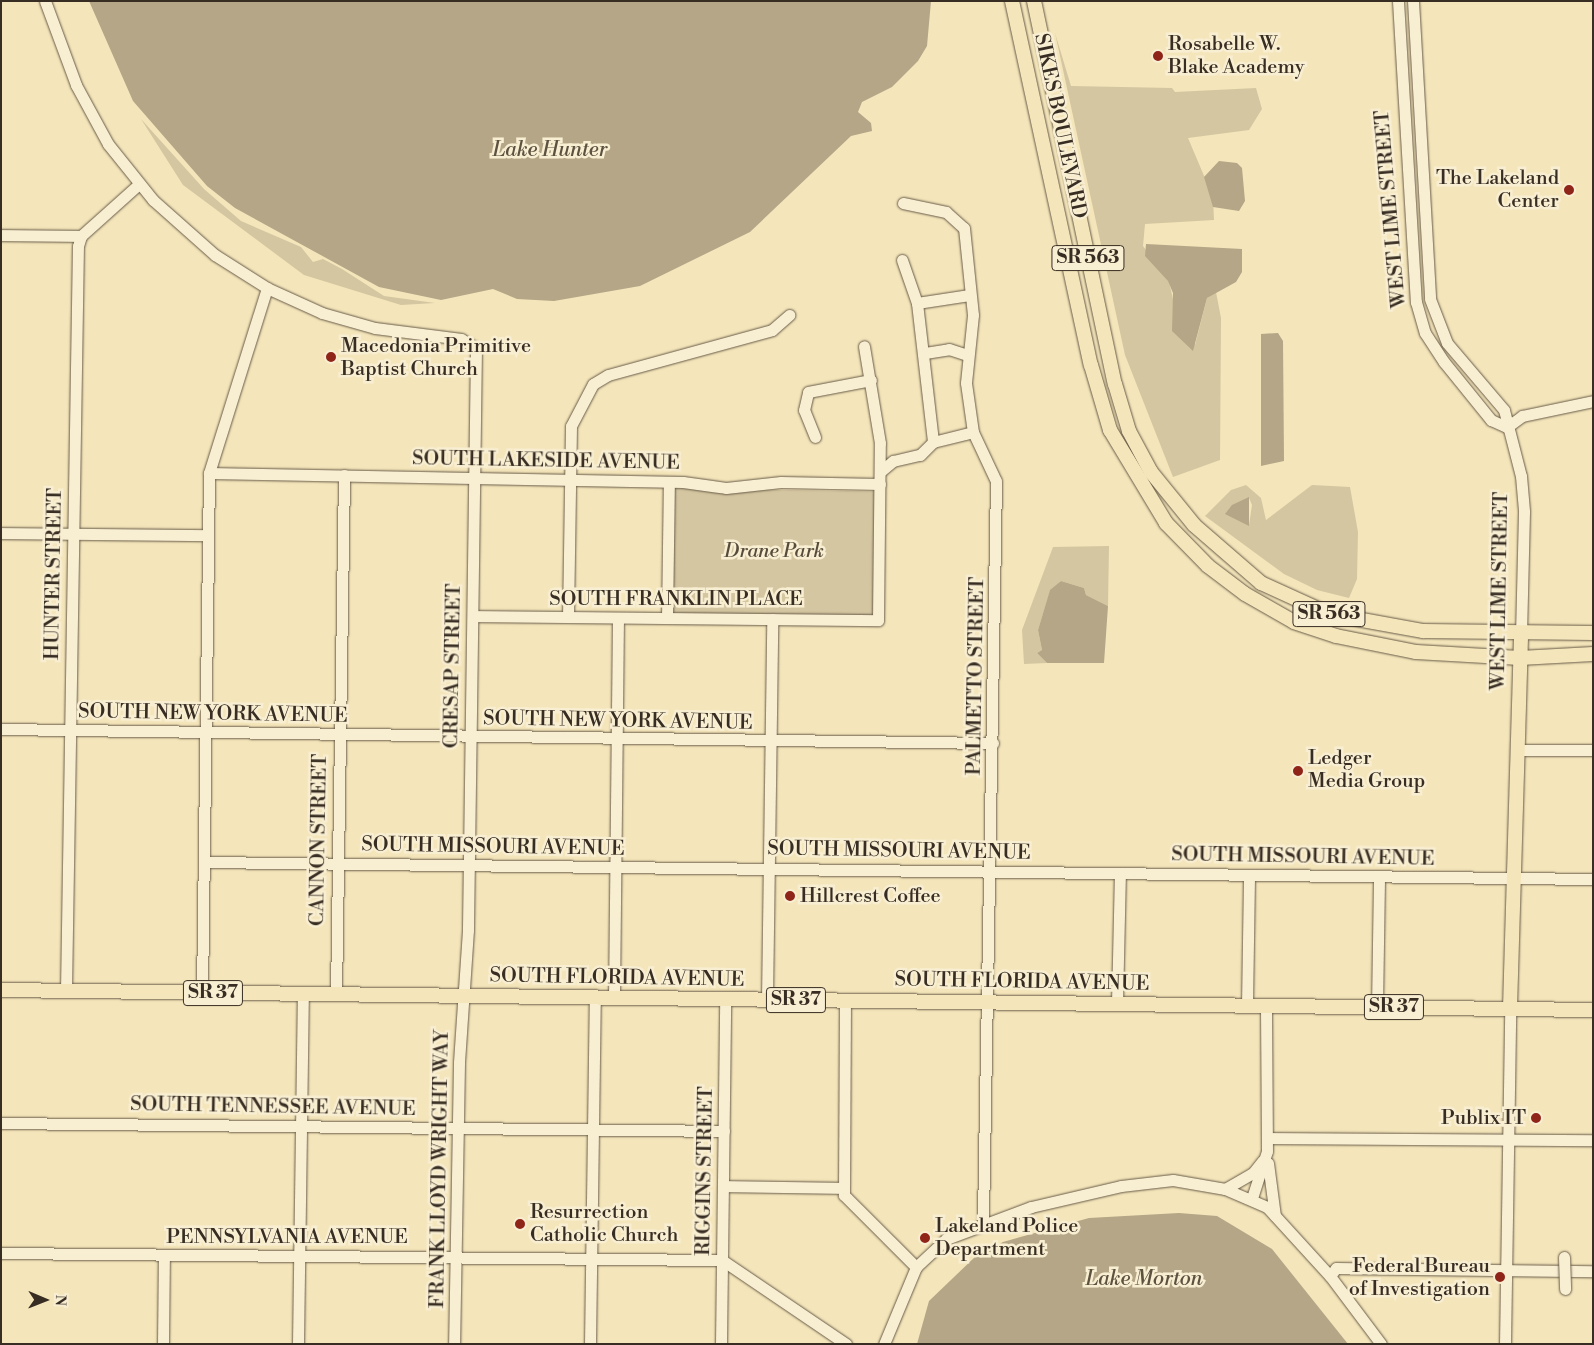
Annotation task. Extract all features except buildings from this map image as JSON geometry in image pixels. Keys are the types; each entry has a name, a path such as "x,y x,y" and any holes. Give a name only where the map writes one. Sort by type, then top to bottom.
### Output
{"main road":[{"name":"SIKES BOULEVARD","path":"1012,1 1091,365 1110,430 1126,460 1171,528 1208,566 1245,594 1294,622 1384,649 1520,658 1593,654"},
{"name":"SIKES BOULEVARD","path":"1034,1 1118,394 1130,431 1151,472 1185,514 1226,557 1261,583 1328,614 1375,626 1521,634 1593,633"},
{"path":"1126,460 1165,504 1185,514"},
{"path":"1171,528 1193,537 1252,583 1261,583"},
{"name":"WEST LIME STREET","path":"1510,1008 1521,634"},
{"name":"SOUTH FLORIDA AVENUE","path":"1,990 1593,1010"}],"street":[{"path":"45,1 84,103 139,184 215,255 267,288 210,472 202,993"},
{"name":"WEST LIME STREET","path":"1398,1 1416,302 1426,333 1444,362 1491,420 1506,427 1521,476 1524,512 1521,634"},
{"path":"1414,1 1415,92 1431,308 1447,344 1504,410 1506,427 1522,416 1593,401"},
{"path":"1,235 81,236 139,184"},
{"path":"880,471 893,461 920,455 933,442 972,432 966,383 973,315 969,295 969,251 963,224 946,212 903,203"},
{"name":"HUNTER STREET","path":"66,991 73,534 81,236"},
{"path":"902,260 917,304 925,353 933,442"},
{"name":"CRESAP STREET","path":"267,288 322,313 375,328 468,341 477,352 472,738 464,996"},
{"path":"917,304 969,295"},
{"path":"568,617 569,481 572,420 599,379 772,330 789,316"},
{"path":"864,346 871,380 880,484"},
{"path":"925,353 949,349 968,355"},
{"path":"814,437 804,410 808,392 871,380"},
{"name":"PALMETTO STREET","path":"972,432 996,481 994,743 983,1222"},
{"name":"SOUTH LAKESIDE AVENUE","path":"210,472 669,483 745,489 781,482 880,484"},
{"name":"CANNON STREET","path":"336,994 344,475"},
{"path":"667,618 669,483"},
{"name":"SOUTH FRANKLIN PLACE","path":"473,616 878,620 880,484"},
{"path":"1,533 208,535"},
{"path":"614,998 618,618"},
{"path":"767,1000 772,619"},
{"name":"SOUTH NEW YORK AVENUE","path":"1,729 472,738 994,743"},
{"path":"1517,750 1593,750"},
{"name":"SOUTH MISSOURI AVENUE","path":"204,862 1593,879"},
{"path":"1117,1004 1120,873"},
{"path":"1248,1005 1249,875"},
{"path":"1377,1007 1379,877"},
{"path":"298,1344 303,994"},
{"name":"FRANK LLOYD WRIGHT WAY","path":"454,1344 458,1128 464,996"},
{"path":"590,1344 595,998"},
{"name":"RIGGINS STREET","path":"721,1344 725,1000"},
{"path":"845,1000 844,1196 916,1267"},
{"path":"1266,1006 1267,1152 1275,1216"},
{"path":"1505,1344 1510,1008"},
{"name":"SOUTH TENNESSEE AVENUE","path":"1,1123 724,1132"},
{"path":"1267,1138 1593,1140"},
{"path":"1225,1189 1258,1170 1267,1152"},
{"path":"1252,1198 1267,1152"},
{"path":"884,1344 916,1267 946,1239 983,1222 1153,1181 1225,1189 1252,1198 1275,1216 1330,1276 1381,1344"},
{"path":"723,1186 844,1188"},
{"name":"PENNSYLVANIA AVENUE","path":"1,1253 299,1254 456,1258 722,1260"},
{"path":"163,1344 164,1255"},
{"path":"1564,1257 1564,1289"},
{"path":"722,1260 846,1344"},
{"path":"1330,1276 1336,1268 1593,1271"}],"green space":[{"path":"1055,33 1071,86 1172,88 1175,92 1256,88 1262,109 1249,130 1188,138 1213,197 1214,220 1145,224 1143,246 1169,281 1174,304 1195,345 1207,298 1216,292 1221,318 1220,460 1173,477 1125,355"},
{"path":"141,119 204,189 241,221 301,247 313,262 323,259 384,296 435,303 401,305 304,275 183,185"},
{"path":"1246,485 1261,498 1266,520 1312,485 1350,487 1358,532 1357,579 1349,598 1317,590 1284,574 1205,516 1231,490","holes":["1249,498 1252,505 1249,525 1244,503"]},
{"name":"Drane Park","path":"675,488 875,491 873,616 673,613"},
{"path":"1109,546 1108,606 1086,595 1084,588 1061,581 1050,591 1038,630 1042,650 1037,653 1047,663 1024,664 1022,630 1053,547"}],"water":[{"name":"Lake Hunter","path":"89,1 931,1 927,46 918,61 892,87 862,102 858,112 871,123 872,131 851,136 750,232 640,286 554,301 517,299 493,289 441,300 379,287 235,208 207,186 133,101"},
{"path":"1219,161 1237,163 1242,168 1245,201 1239,211 1213,207 1204,177"},
{"path":"1146,244 1242,249 1242,272 1236,282 1207,298 1193,351 1172,331 1173,293 1168,281 1145,256"},
{"path":"1278,333 1283,341 1284,461 1261,466 1261,334"},
{"path":"1249,497 1249,526 1225,514 1232,505"},
{"path":"1061,581 1084,588 1086,595 1108,606 1104,663 1047,663 1037,653 1042,650 1038,630 1050,590"},
{"name":"Lake Morton","path":"1179,1213 1217,1216 1272,1249 1348,1344 917,1344 929,1301 976,1256 1003,1242 1089,1218"}],"place":[{"name":"Rosabelle W. Blake Academy","path":"1158,56"},
{"name":"The Lakeland Center","path":"1569,190"},
{"name":"Macedonia Primitive Baptist Church","path":"331,357"},
{"name":"Ledger Media Group","path":"1298,771"},
{"name":"Hillcrest Coffee","path":"790,896"},
{"name":"Publix IT","path":"1536,1118"},
{"name":"Resurrection Catholic Church","path":"520,1224"},
{"name":"Lakeland Police Department","path":"925,1238"},
{"name":"Federal Bureau of Investigation","path":"1500,1277"}]}
